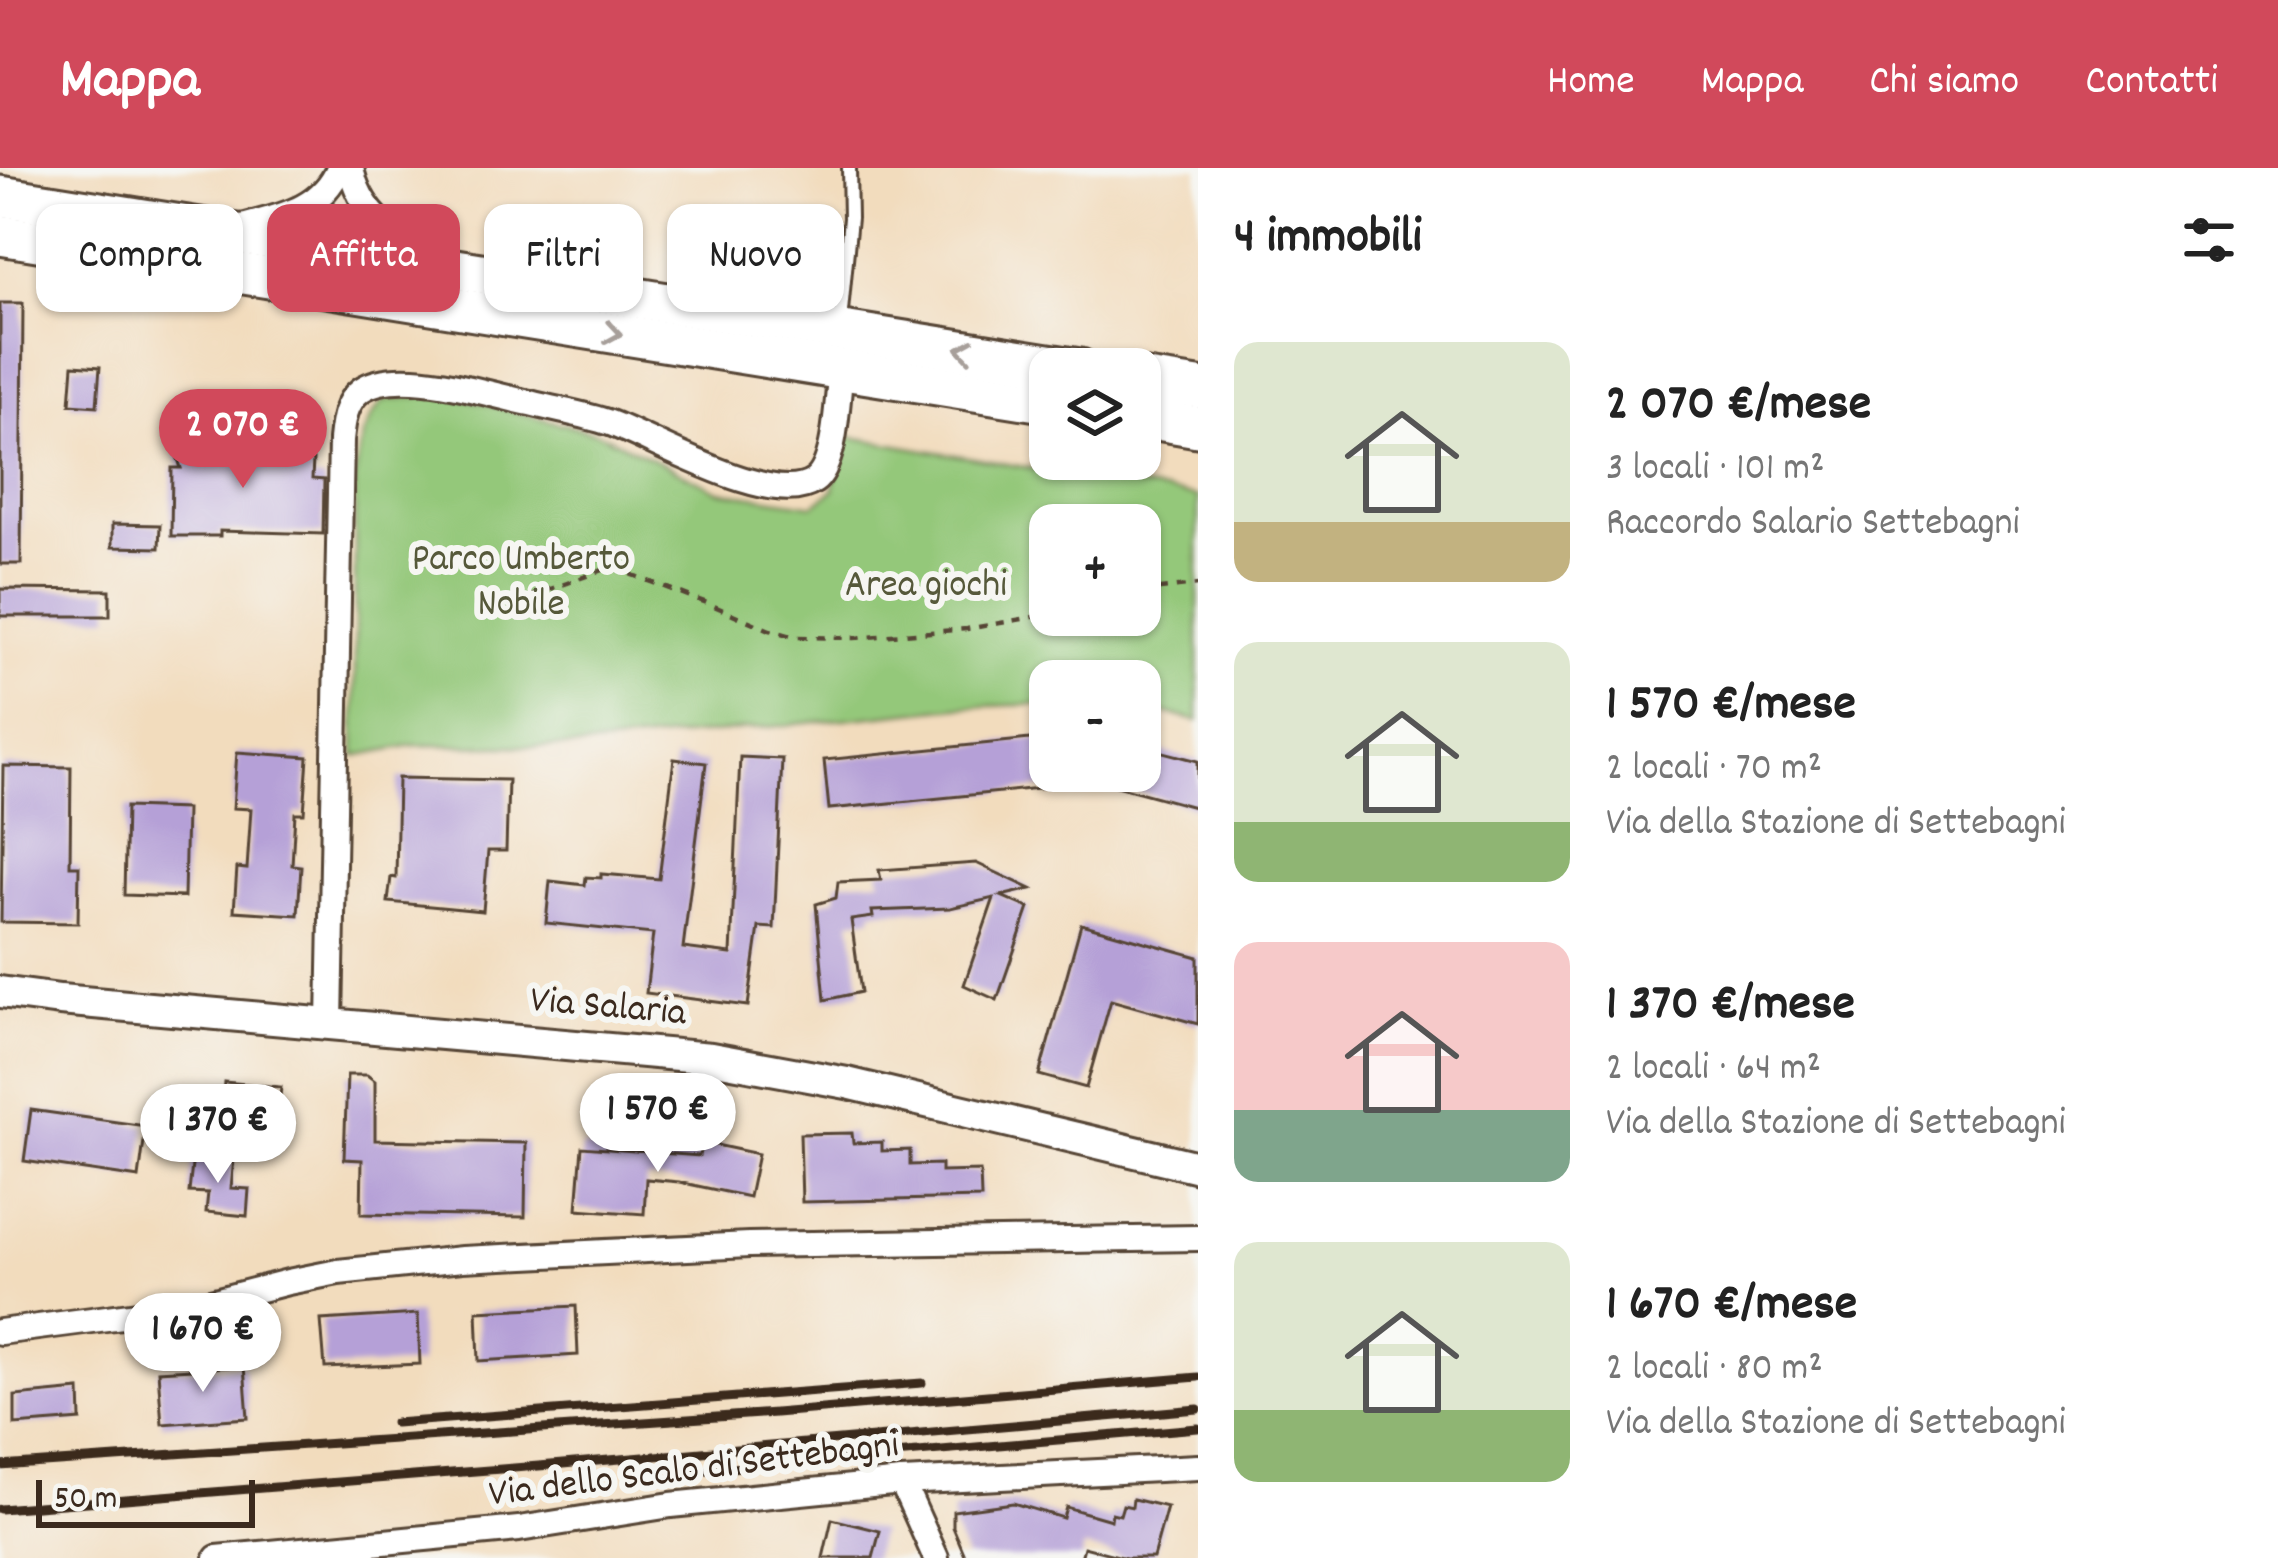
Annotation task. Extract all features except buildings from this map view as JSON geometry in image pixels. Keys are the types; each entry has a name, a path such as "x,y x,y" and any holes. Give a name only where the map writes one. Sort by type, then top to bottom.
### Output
{"main road":[{"path":"0,196 51,204"},
{"path":"0,235 840,350 1029,365"},
{"path":"460,269 840,350 1029,398"},
{"path":"1161,382 1198,388"},
{"path":"1161,421 1198,427"}],"street":[{"path":"243,226 304,208 325,192 339,168"},
{"path":"352,168 365,204"},
{"path":"330,1023 341,440 352,399 366,387 397,380 457,386 607,422 748,482 793,489 812,483 827,466 840,350"},
{"name":"Via Salaria","path":"0,992 710,1058 780,1069 1198,1167"},
{"path":"0,1332 191,1307 318,1275 461,1259 749,1245 1198,1238"},
{"name":"Via dello Scalo di Settebagni","path":"217,1558 519,1529 671,1505 902,1482 1192,1471"},
{"path":"902,1482 936,1558"}],"lane":[{"path":"840,350 849,168"}],"path":[{"path":"529,597 611,567 796,637 967,628 1029,618"},
{"path":"1161,589 1198,585"}],"green space":[{"name":"Parco Umberto Nobile","path":"447,394 601,434 719,491 814,505 834,490 839,435 1029,468 1029,480 1100,480 1198,497 1198,721 1161,712 1161,660 1029,660 1029,705 956,707 581,747 413,745 355,756 355,476 366,427 384,400"}],"railway":[{"path":"0,1466 775,1413 1198,1377"},
{"path":"395,1423 922,1383"},
{"path":"0,1509 1198,1409"},
{"path":"696,1471 1198,1428"}],"park label":[{"name":"Area giochi","path":"926,587"}]}
